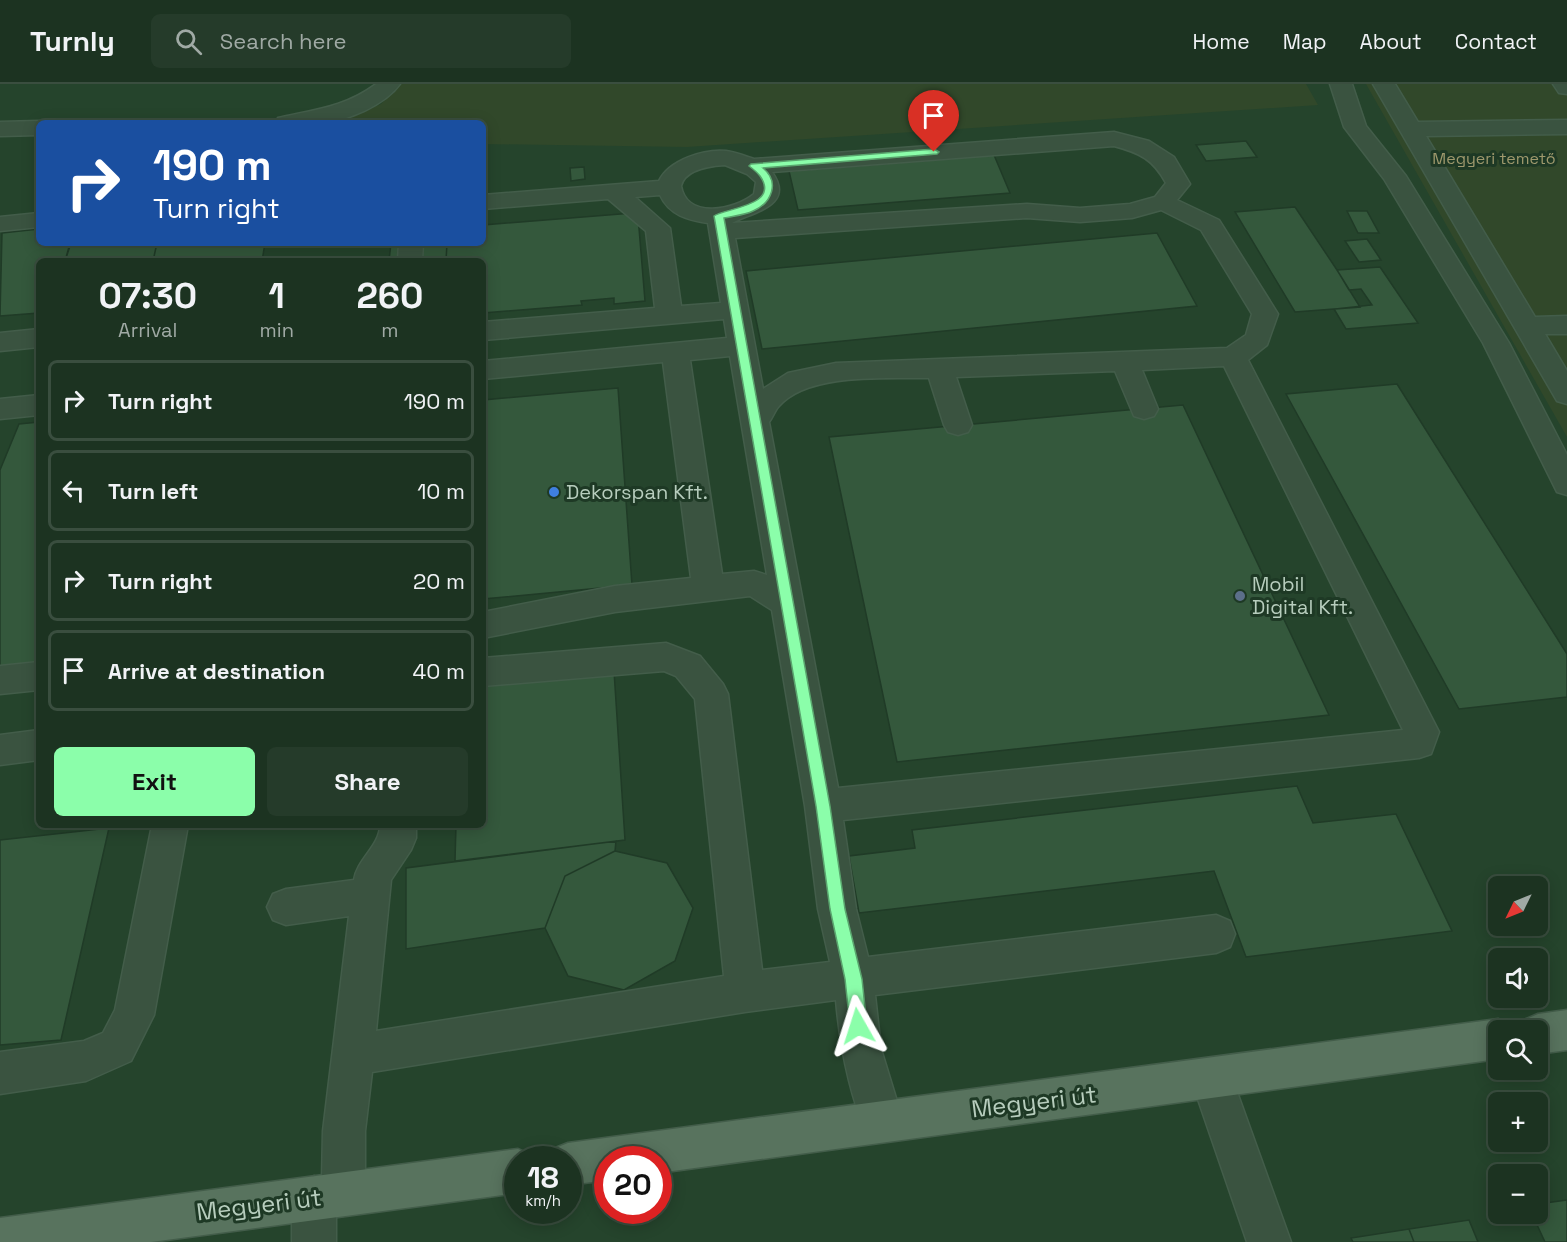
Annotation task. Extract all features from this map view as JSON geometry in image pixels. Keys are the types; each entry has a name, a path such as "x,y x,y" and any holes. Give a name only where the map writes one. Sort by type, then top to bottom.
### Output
{"main road":[{"path":"1548,1033 1567,1030"},
{"name":"Megyeri út","path":"582,1162 1488,1040"},
{"name":"Megyeri út","path":"25,1239 504,1173"}],"street":[{"path":"304,120 346,110 377,94 388,84"},
{"path":"1341,84 1355,127 1394,176 1496,343 1567,484"},
{"path":"1384,84 1567,394"},
{"path":"1564,84 1567,88"},
{"path":"1411,129 1567,127"},
{"path":"0,129 36,128"},
{"path":"720,223 761,201 767,192 768,183 764,173 741,160 725,158 694,162 681,169 673,177 670,187 672,196 684,207 720,223 1027,211 1080,215 1131,211 1163,202 1178,184 1166,162 1141,146 1114,139 754,166"},
{"path":"486,202 565,207 614,192 670,187"},
{"path":"614,192 658,228 669,316"},
{"path":"755,422 770,398 798,380 836,372 1233,357 1258,339 1265,314 1210,225 1163,202"},
{"path":"0,224 36,220"},
{"path":"720,223 823,806 837,909 854,979 861,1049 882,1121"},
{"path":"486,331 735,310"},
{"path":"1527,326 1567,325"},
{"path":"0,342 36,338"},
{"path":"486,369 741,346"},
{"path":"675,352 708,588"},
{"path":"823,806 1419,743 1422,732 1233,357"},
{"path":"1125,361 1144,409"},
{"path":"940,368 958,425"},
{"path":"0,409 36,405"},
{"path":"486,624 615,599 753,583 787,603"},
{"path":"486,672 666,657 688,666 711,694 745,992"},
{"path":"0,680 36,676"},
{"path":"0,750 36,745"},
{"path":"0,1073 86,1061 117,1047 134,1015 169,828"},
{"path":"314,1242 344,1131 373,874 398,838 398,828"},
{"path":"286,907 372,895"},
{"path":"352,1056 745,992 1216,933"},
{"path":"1212,1078 1269,1242"}],"green space":[{"path":"400,84 1306,84 1318,105 687,147 486,144 486,120 344,120 381,104"},
{"name":"Megyeri temető","path":"1366,84 1567,84 1567,437"}],"building":[{"path":"1246,141 1257,157 1206,161 1196,145"},
{"path":"994,155 1010,193 798,210 789,171"},
{"path":"584,167 585,179 571,181 570,168"},
{"path":"1295,207 1360,307 1295,312 1235,212"},
{"path":"1347,211 1367,211 1379,233 1358,233"},
{"path":"633,213 638,216 645,301 614,304 614,298 581,301 582,305 486,313 486,258 446,258 447,246 486,246 486,225"},
{"path":"36,229 36,246 70,246 66,258 36,258 36,313 0,316 2,233"},
{"path":"1157,233 1197,306 762,349 746,271"},
{"path":"1367,239 1381,260 1359,262 1345,241"},
{"path":"156,246 154,258 66,258 69,247"},
{"path":"156,246 264,246 262,258 154,258"},
{"path":"391,246 447,246 446,258 389,258"},
{"path":"1380,267 1418,323 1346,329 1334,309 1372,305 1361,289 1349,290 1337,270"},
{"path":"1397,384 1567,654 1567,697 1459,709 1286,394"},
{"name":"Dekorspan Kft.","path":"618,388 632,585 486,599 486,400"},
{"path":"1183,405 1329,715 897,762 829,437"},
{"path":"36,422 36,669 0,672 0,470 19,424"},
{"path":"614,671 625,840 455,861 456,828 486,828 486,685"},
{"path":"1297,786 1313,823 1396,814 1452,931 1246,957 1214,871 859,913 849,856 915,848 912,830"},
{"path":"109,828 61,1040 0,1045 0,840"},
{"path":"616,841 615,851 565,876 545,928 406,949 406,868"},
{"path":"615,851 667,863 693,908 675,961 624,990 568,976 545,928 565,876"},
{"path":"1567,1200 1567,1242 1545,1242 1537,1224 1548,1224 1548,1203"},
{"path":"1469,1220 1478,1242 1414,1242 1409,1229"},
{"path":"1409,1229 1414,1242 1353,1242 1351,1238"}],"place":[{"name":"Dekorspan Kft.","path":"554,492"},
{"name":"Mobil Digital Kft.","path":"1240,596"}],"route":[{"path":"858,1026 854,979 837,909 823,806 719,216 750,209 761,201 767,192 768,183 764,173 754,166 934,152"}]}
